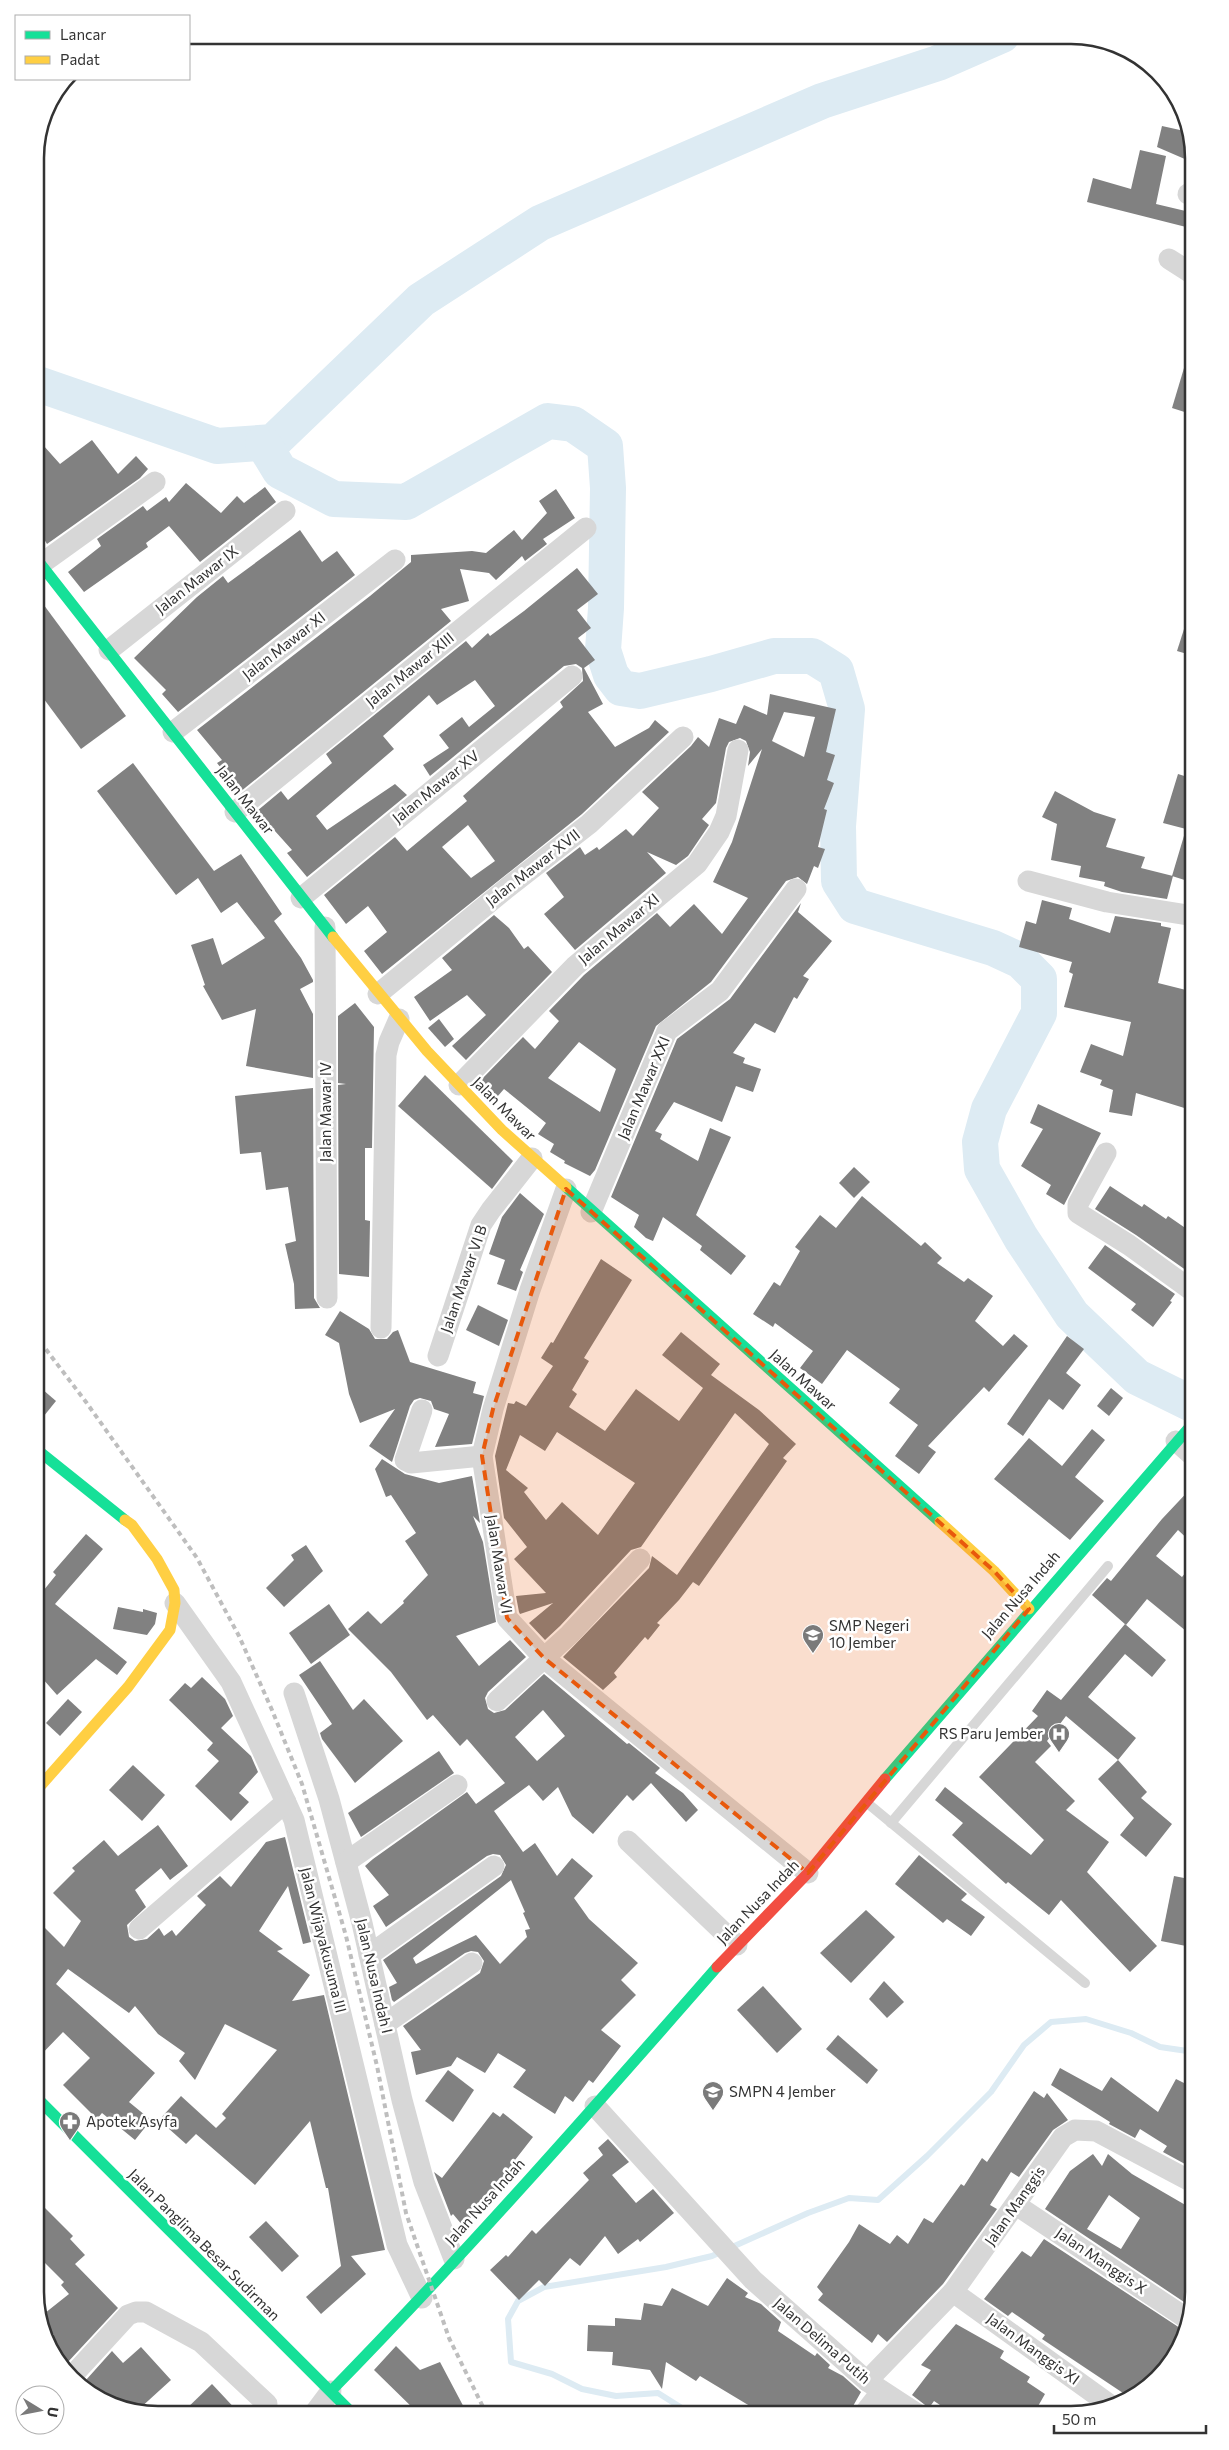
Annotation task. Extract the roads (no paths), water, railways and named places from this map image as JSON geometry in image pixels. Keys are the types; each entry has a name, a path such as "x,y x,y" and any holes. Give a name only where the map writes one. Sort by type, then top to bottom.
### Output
{"street":[{"path":"1169,259 1185,269"},
{"path":"44,556 155,482"},
{"name":"Jalan Mawar IX","path":"109,650 285,511"},
{"name":"Jalan Mawar XIII","path":"235,812 586,528"},
{"name":"Jalan Mawar XI","path":"173,732 395,560"},
{"name":"Jalan Mawar","path":"44,568 300,898 378,994 502,1130 591,1212 994,1571 1029,1609"},
{"name":"Jalan Mawar XV","path":"300,898 572,676"},
{"name":"Jalan Mawar XVII","path":"378,994 507,888 589,824 683,737"},
{"name":"Jalan Mawar XI","path":"459,1084 575,966 697,864 719,832 726,816 738,750"},
{"path":"1028,881 1107,902 1185,915"},
{"name":"Jalan Mawar XXI","path":"591,1212 667,1031 720,991 796,890"},
{"name":"Jalan Mawar IV","path":"325,927 327,1298"},
{"path":"381,1328 386,1055 389,1042 399,1019"},
{"path":"1106,1153 1078,1204 1078,1213 1129,1245 1185,1285"},
{"name":"Jalan Mawar VI B","path":"438,1356 481,1225 532,1158"},
{"name":"Jalan Mawar VI","path":"566,1189 530,1290 493,1408 482,1456 507,1618 544,1658 808,1872"},
{"path":"422,1410 405,1460 407,1462 482,1456"},
{"name":"Jalan Nusa Indah","path":"331,2391 422,2298 454,2259 595,2106 737,1945 808,1872 865,1801 1029,1609 1185,1431"},
{"path":"1180,1436 1185,1444"},
{"path":"44,1455 132,1526 157,1560 174,1590 175,1603 170,1630 128,1687 44,1782"},
{"path":"497,1701 544,1658 640,1560"},
{"name":"Jalan Wijayakusuma III","path":"175,1603 231,1682 294,1820 397,2245 422,2298"},
{"name":"Jalan Nusa Indah I","path":"294,1693 329,1799 346,1862 402,2100 424,2182 454,2259"},
{"path":"346,1862 457,1785"},
{"path":"139,1929 286,1802"},
{"path":"628,1841 737,1945"},
{"path":"369,1955 494,1866"},
{"path":"385,2024 472,1963"},
{"name":"Jalan Panglima Besar Sudirman","path":"44,2105 289,2353 345,2406"},
{"name":"Jalan Delima Putih","path":"595,2106 753,2280 874,2387 905,2406"},
{"name":"Jalan Manggis","path":"867,2406 874,2387 953,2292 1063,2137 1075,2130 1096,2132 1185,2178"},
{"name":"Jalan Manggis X","path":"1016,2205 1182,2316"},
{"name":"Jalan Manggis XI","path":"953,2292 1105,2401"},
{"path":"76,2372 128,2315 136,2312 146,2312 201,2342 267,2404"},
{"path":"320,2406 331,2391"}],"lane":[{"path":"891,1823 1108,1566"},
{"path":"865,1801 1085,1983"}],"waterway":[{"path":"44,386 217,446 273,442 421,300 540,223 822,101 938,63 981,44"},
{"path":"263,443 280,471 334,499 406,502 548,421 573,424 605,446 608,488 606,608 603,650 611,675 621,688 640,691 774,656 812,656 836,671 847,709 838,826 839,881 855,906 993,948 1021,961 1039,979 1039,1013 989,1109 980,1142 982,1169 1021,1238 1072,1315 1137,1377 1185,1401"},
{"path":"679,2406 658,2393 616,2396 582,2389 552,2374 511,2362 508,2319 518,2301 544,2287 666,2267 712,2256 808,2213 849,2198 878,2200 927,2156 991,2092 1024,2045 1051,2022 1086,2019 1131,2033 1160,2047 1185,2051"}],"railway":[{"path":"44,1347 86,1402 197,1558 239,1636 272,1710 302,1784 346,1936 377,2066 406,2213 449,2338 483,2406"}],"place":[{"name":"SMP Negeri 10 Jember","path":"813,1654"},
{"name":"RS Paru Jember","path":"1059,1753"},
{"name":"SMPN 4 Jember","path":"713,2111"},
{"name":"Apotek Asyfa","path":"70,2141"}]}
